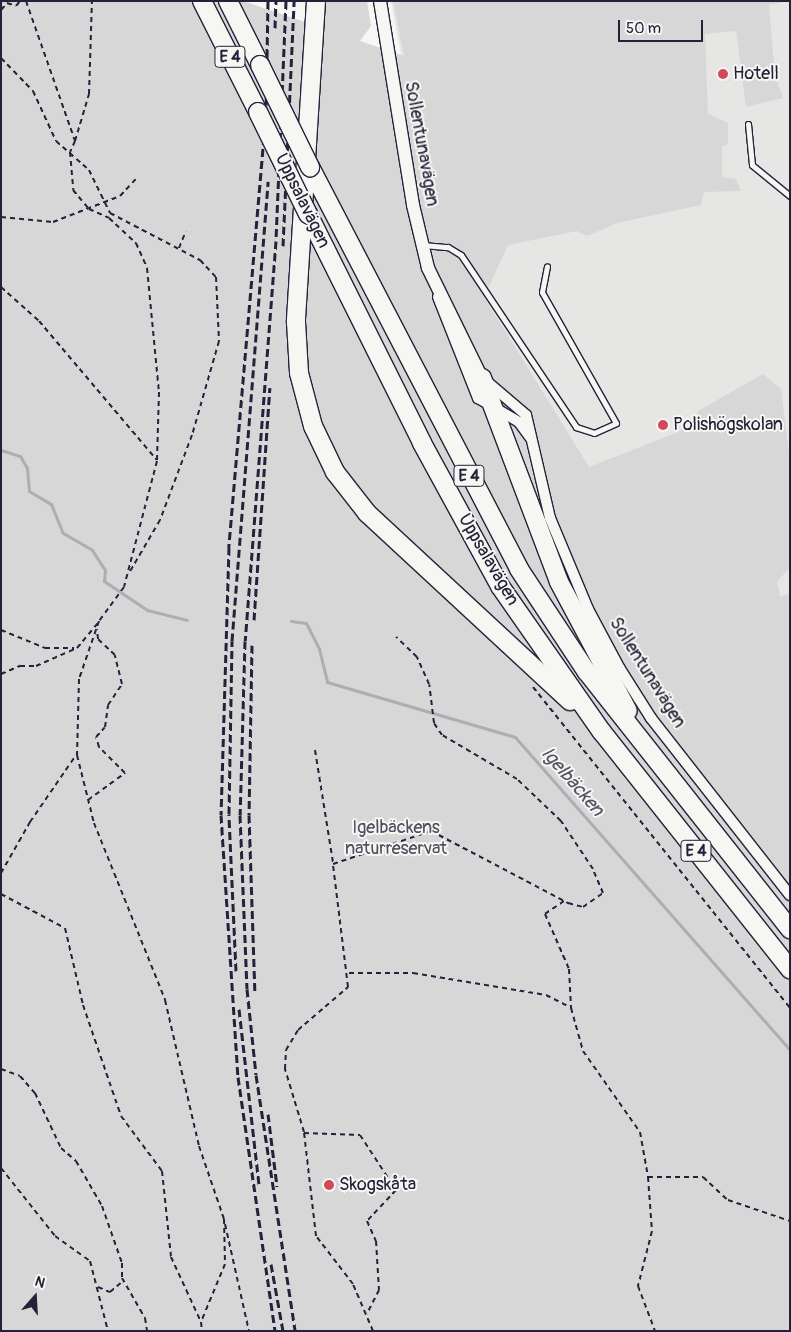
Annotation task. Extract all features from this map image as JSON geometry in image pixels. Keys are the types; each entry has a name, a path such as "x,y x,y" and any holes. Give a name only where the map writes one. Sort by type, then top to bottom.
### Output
{"highway":[{"name":"Uppsalavägen","path":"202,1 422,443 500,586 602,732 790,969"},
{"name":"Uppsalavägen","path":"228,1 310,167 519,569 587,672 659,766 790,929"},
{"path":"316,1 296,322 299,373 313,426 335,472 367,513 602,732"},
{"path":"482,378 497,411 559,582 659,766"}],"street":[{"name":"Sollentunavägen","path":"380,1 422,245 436,292 478,398 497,411 519,422 532,439"},
{"name":"Sollentunavägen","path":"436,292 482,378 520,408 532,439 550,518 588,609 620,669 657,726 790,895"}],"lane":[{"path":"748,124 752,165 790,196"},
{"path":"422,245 448,247 462,254 576,427 594,433 616,423 542,292 547,266"}],"path":[{"path":"1,10 7,4 16,6 20,1"},
{"path":"26,1 75,141"},
{"path":"1,674 20,666 36,666 77,648 118,597 124,587 157,461 159,392 145,256 109,218 89,209 74,190 70,152 90,94 92,1"},
{"path":"1,58 33,92 56,141 89,170 105,203 116,218 200,260 216,277 219,341 192,435 160,520 127,576"},
{"path":"1,217 53,222 120,196 136,179"},
{"path":"179,248 186,231"},
{"path":"1,287 39,321 157,461"},
{"path":"99,621 79,679 76,755 88,800 165,1000 199,1146 224,1219 249,1331"},
{"path":"88,800 125,773 99,747 96,737 105,727 108,705 122,684 115,655 98,639 97,629"},
{"path":"1,630 45,648 77,648"},
{"path":"333,864 432,831 564,901 583,907 603,893 593,870 561,821 516,779 442,734 434,722 434,704 417,657 396,637"},
{"path":"315,750 349,973 348,988 304,1024 286,1050 285,1069 304,1133 316,1236 353,1284 373,1331"},
{"path":"1,874 30,822 76,755"},
{"path":"1,894 65,928 74,947 83,1005 121,1116 162,1171 171,1258 201,1322 202,1331"},
{"path":"564,901 545,914 569,969 571,1008 583,1051 640,1132 648,1177 652,1231 638,1286 654,1330"},
{"path":"349,973 413,973 546,995 571,1008"},
{"path":"1,1069 20,1076 35,1093 61,1148 76,1161 98,1199 122,1263 124,1281 147,1331"},
{"path":"304,1133 360,1136 396,1190 367,1221 376,1241 379,1290 367,1314"},
{"path":"1,1168 55,1236 90,1261 108,1331"},
{"path":"648,1177 703,1177 728,1200 790,1221"},
{"path":"201,1322 225,1264 224,1219"},
{"path":"98,1287 110,1292 124,1281"}],"shaded area":[{"name":"Polishögskolan","path":"391,1 790,1 790,853 442,276"}],"green space":[{"name":"Igelbäckens naturreservat","path":"1,1 243,1 322,28 325,1 367,1 371,26 360,41 404,56 393,1 790,1 769,5 775,76 783,98 746,107 736,31 705,34 708,114 728,123 728,144 722,147 722,177 736,179 741,191 704,192 701,205 617,223 587,236 577,231 508,245 484,297 589,467 678,432 696,421 698,411 763,374 781,389 790,462 790,567 777,582 780,596 790,594 790,1331 1,1331"}],"waterway":[{"name":"Igelbäcken","path":"1,450 20,456 27,468 29,491 51,504 63,533 92,550 105,570 104,581 147,610 187,620"},
{"name":"Igelbäcken","path":"291,621 306,623 319,649 327,682 515,737 790,1050"}],"railway":[{"path":"268,1 266,113 229,547 221,815 238,1077 275,1331"},
{"path":"275,28 276,1"},
{"path":"286,1 276,241 245,641 240,815 247,989 256,1075 295,1331"},
{"path":"283,246 294,1"},
{"path":"236,971 229,814 232,641 268,181"},
{"path":"254,620 270,388"},
{"path":"252,645 249,815 255,992"},
{"path":"239,1009 259,1185"},
{"path":"268,1114 277,1186"},
{"path":"271,1264 283,1331"}],"place":[{"name":"Hotell","path":"723,74"},
{"name":"Polishögskolan","path":"663,425"},
{"name":"Skogskåta","path":"329,1185"}]}
